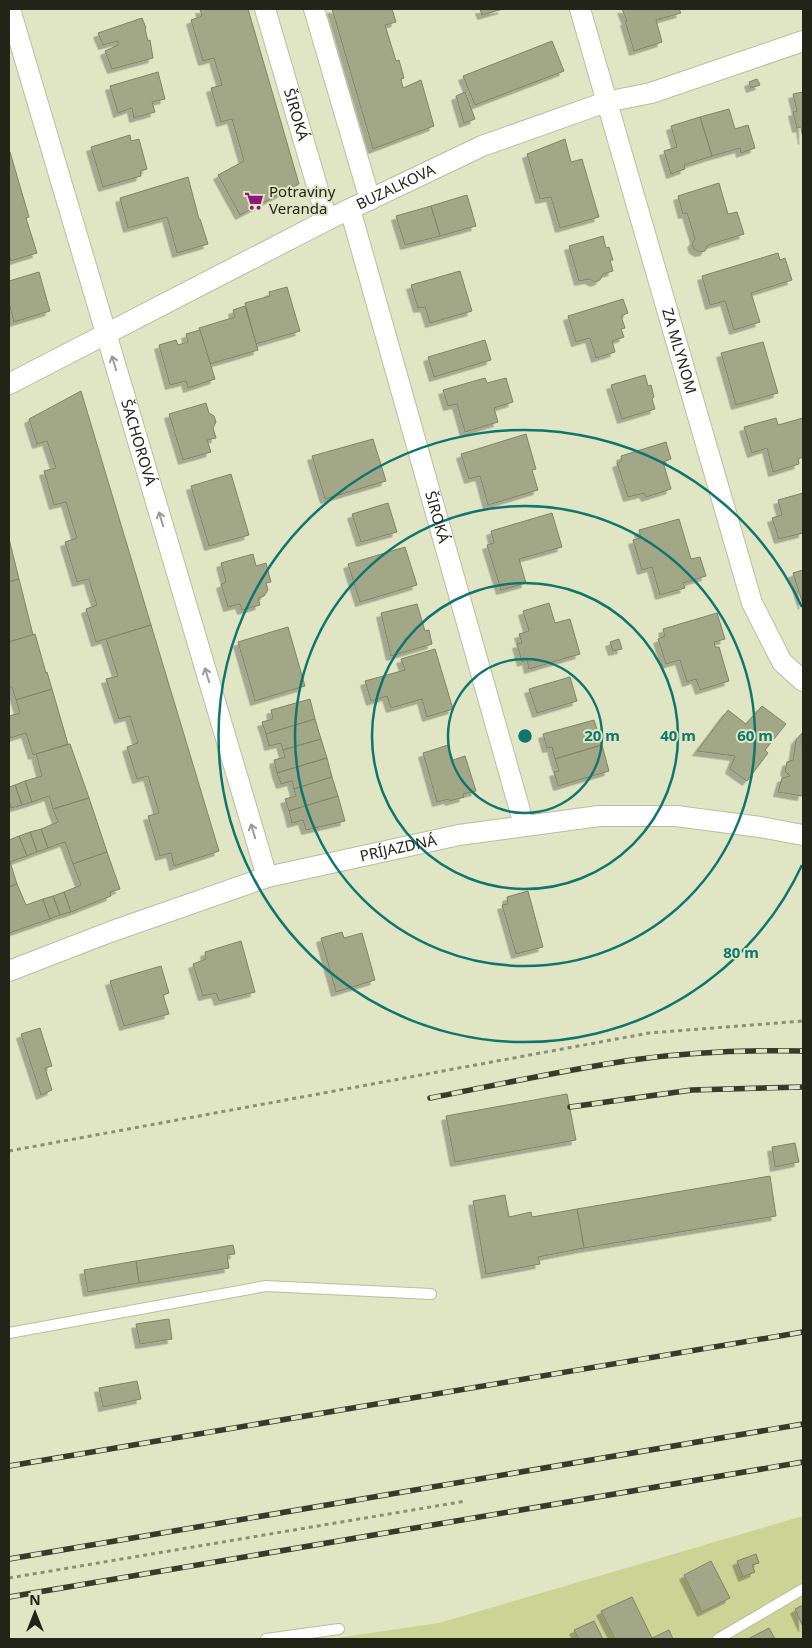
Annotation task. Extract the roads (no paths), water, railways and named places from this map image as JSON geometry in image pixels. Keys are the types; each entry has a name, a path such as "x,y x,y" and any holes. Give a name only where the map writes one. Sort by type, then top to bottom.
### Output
{"street":[{"name":"ŠACHOROVÁ","path":"10,9 267,877"},
{"name":"ŠIROKÁ","path":"265,9 327,220"},
{"path":"314,9 370,200"},
{"name":"ZA MLYNOM","path":"580,9 752,603 782,662 803,681"},
{"name":"BUZALKOVA","path":"9,384 327,220 482,146 606,102 651,93 803,42"},
{"name":"ŠIROKÁ","path":"350,209 524,825"},
{"name":"PRÍJAZDNÁ","path":"9,971 110,932 267,877 459,835 600,816 676,816 760,827 803,835"}],"lane":[{"path":"9,1333 266,1286 431,1294"},
{"path":"718,1639 803,1588"},
{"path":"266,1639 339,1630"}],"railway":[{"path":"430,1098 581,1068 653,1057 718,1052 803,1051"},
{"path":"570,1107 692,1090 803,1087"},
{"path":"9,1466 803,1332"},
{"path":"9,1559 803,1424"},
{"path":"9,1597 803,1462"}],"place":[{"name":"Potraviny Veranda","path":"254,201"}]}
